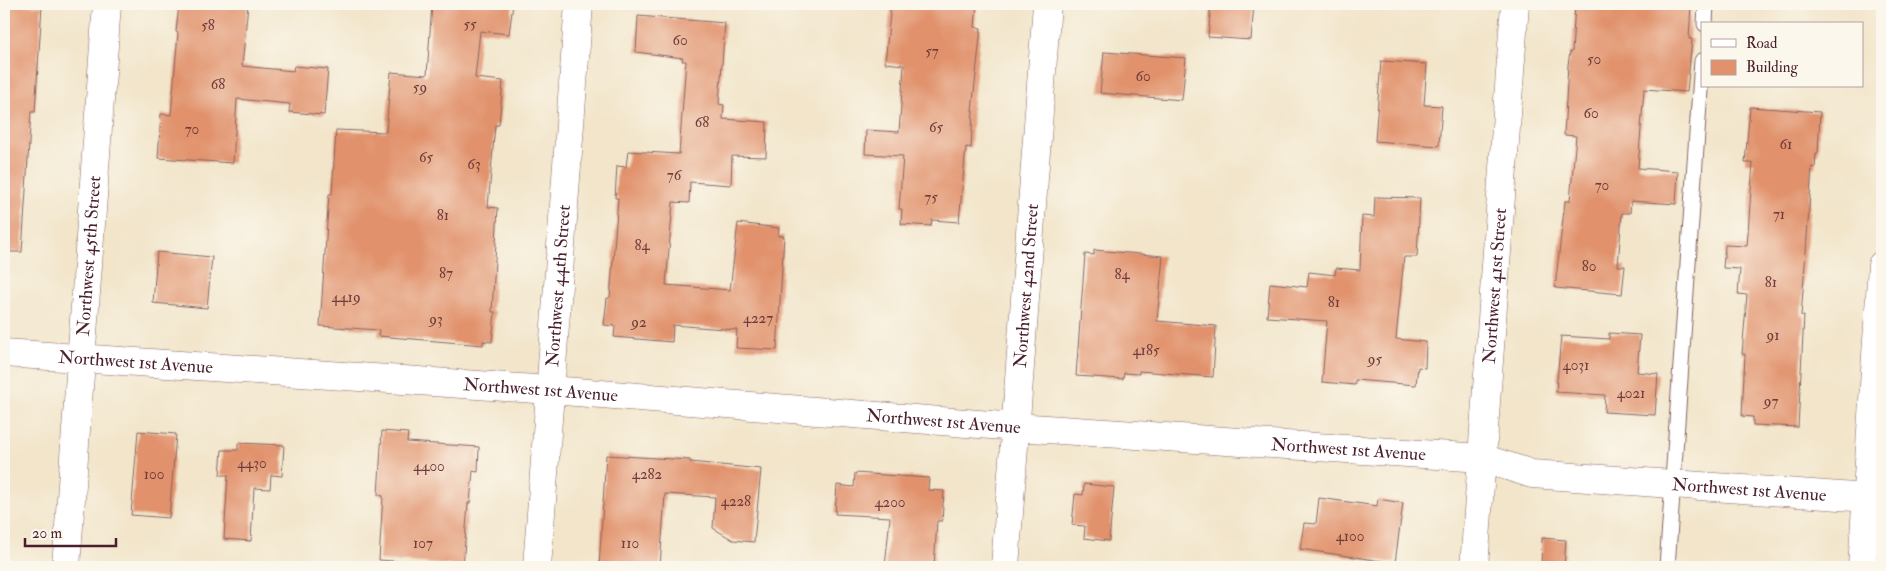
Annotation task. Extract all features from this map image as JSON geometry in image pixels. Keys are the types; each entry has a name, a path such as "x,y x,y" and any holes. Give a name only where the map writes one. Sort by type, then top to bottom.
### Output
{"street":[{"name":"Northwest 45th Street","path":"66,567 107,4"},
{"name":"Northwest 44th Street","path":"537,567 580,4"},
{"name":"Northwest 42nd Street","path":"1005,567 1047,4"},
{"name":"Northwest 41st Street","path":"1474,567 1515,4"},
{"path":"1862,567 1875,498 1882,265"},
{"name":"Northwest 1st Avenue","path":"4,353 551,390 1016,427 1482,458 1532,474 1875,498"}],"lane":[{"path":"1705,22 1706,4"},
{"path":"1667,567 1701,77"}],"building":[{"path":"4,4 42,6 35,112 31,112 22,252 4,252"},
{"path":"179,4 248,4 242,66 293,71 294,66 328,69 324,115 289,112 290,104 237,99 233,163 158,158 161,114 171,115"},
{"path":"432,4 513,4 509,34 480,31 475,78 503,81 499,125 495,125 488,207 498,208 492,312 495,312 492,342 483,341 483,345 378,336 379,330 320,326 329,194 332,194 336,130 386,132 391,72 427,75"},
{"path":"891,4 977,4 975,27 981,28 972,111 971,148 966,147 959,222 932,220 931,226 901,224 902,209 899,209 903,156 865,154 866,130 899,132 904,65 885,63"},
{"path":"1211,4 1254,4 1251,40 1208,37"},
{"path":"1575,4 1691,4 1689,39 1692,39 1687,92 1644,89 1638,168 1678,171 1676,204 1631,201 1630,213 1622,213 1618,266 1625,266 1622,294 1555,288 1565,201 1570,201 1576,136 1564,135 1568,65 1570,52 1572,52"},
{"path":"638,16 725,23 719,104 724,105 723,119 767,122 766,157 732,156 731,185 690,182 689,203 673,202 666,285 730,290 738,223 779,228 778,236 784,236 777,350 736,348 737,330 673,325 672,342 614,337 615,326 604,325 607,298 610,298 618,198 615,198 617,166 626,167 628,151 679,154 686,61 682,61 683,58 636,52"},
{"path":"1104,52 1186,58 1182,100 1100,93"},
{"path":"1381,61 1427,64 1424,105 1442,106 1439,146 1375,141"},
{"path":"1750,107 1820,112 1818,154 1816,154 1815,168 1812,167 1801,316 1804,316 1798,427 1753,425 1753,417 1742,416 1745,354 1742,354 1747,295 1738,294 1740,269 1723,268 1725,245 1747,246 1753,163 1745,163"},
{"path":"1375,197 1420,198 1417,257 1404,257 1396,339 1426,342 1425,368 1418,367 1416,385 1355,380 1355,385 1322,382 1327,321 1267,317 1270,283 1307,287 1309,272 1335,275 1336,268 1360,270 1362,216 1374,217"},
{"path":"1094,250 1163,256 1157,321 1216,326 1213,377 1139,371 1139,374 1124,373 1123,379 1076,376 1085,254 1094,255"},
{"path":"157,252 212,257 207,308 153,303"},
{"path":"1609,333 1640,335 1637,372 1658,374 1655,415 1604,412 1605,395 1556,392 1561,336 1609,339"},
{"path":"138,431 176,434 169,518 131,515"},
{"path":"382,431 408,433 407,442 479,447 478,472 473,471 470,503 468,503 463,566 379,560 383,496 378,495"},
{"path":"238,443 284,445 282,476 271,475 270,489 254,488 251,541 224,539 228,475 220,475 222,450 238,450"},
{"path":"606,455 690,460 690,462 761,469 754,542 733,540 713,528 715,497 665,494 660,567 599,567"},
{"path":"855,473 929,478 928,490 944,491 942,521 937,521 934,567 885,567 890,517 835,514 837,485 854,487"},
{"path":"1084,484 1114,487 1109,541 1084,538 1085,526 1072,525 1075,494 1083,495"},
{"path":"1319,498 1377,506 1378,499 1403,503 1395,563 1300,549 1304,523 1316,524"},
{"path":"1542,538 1566,540 1564,567 1541,567"}]}
